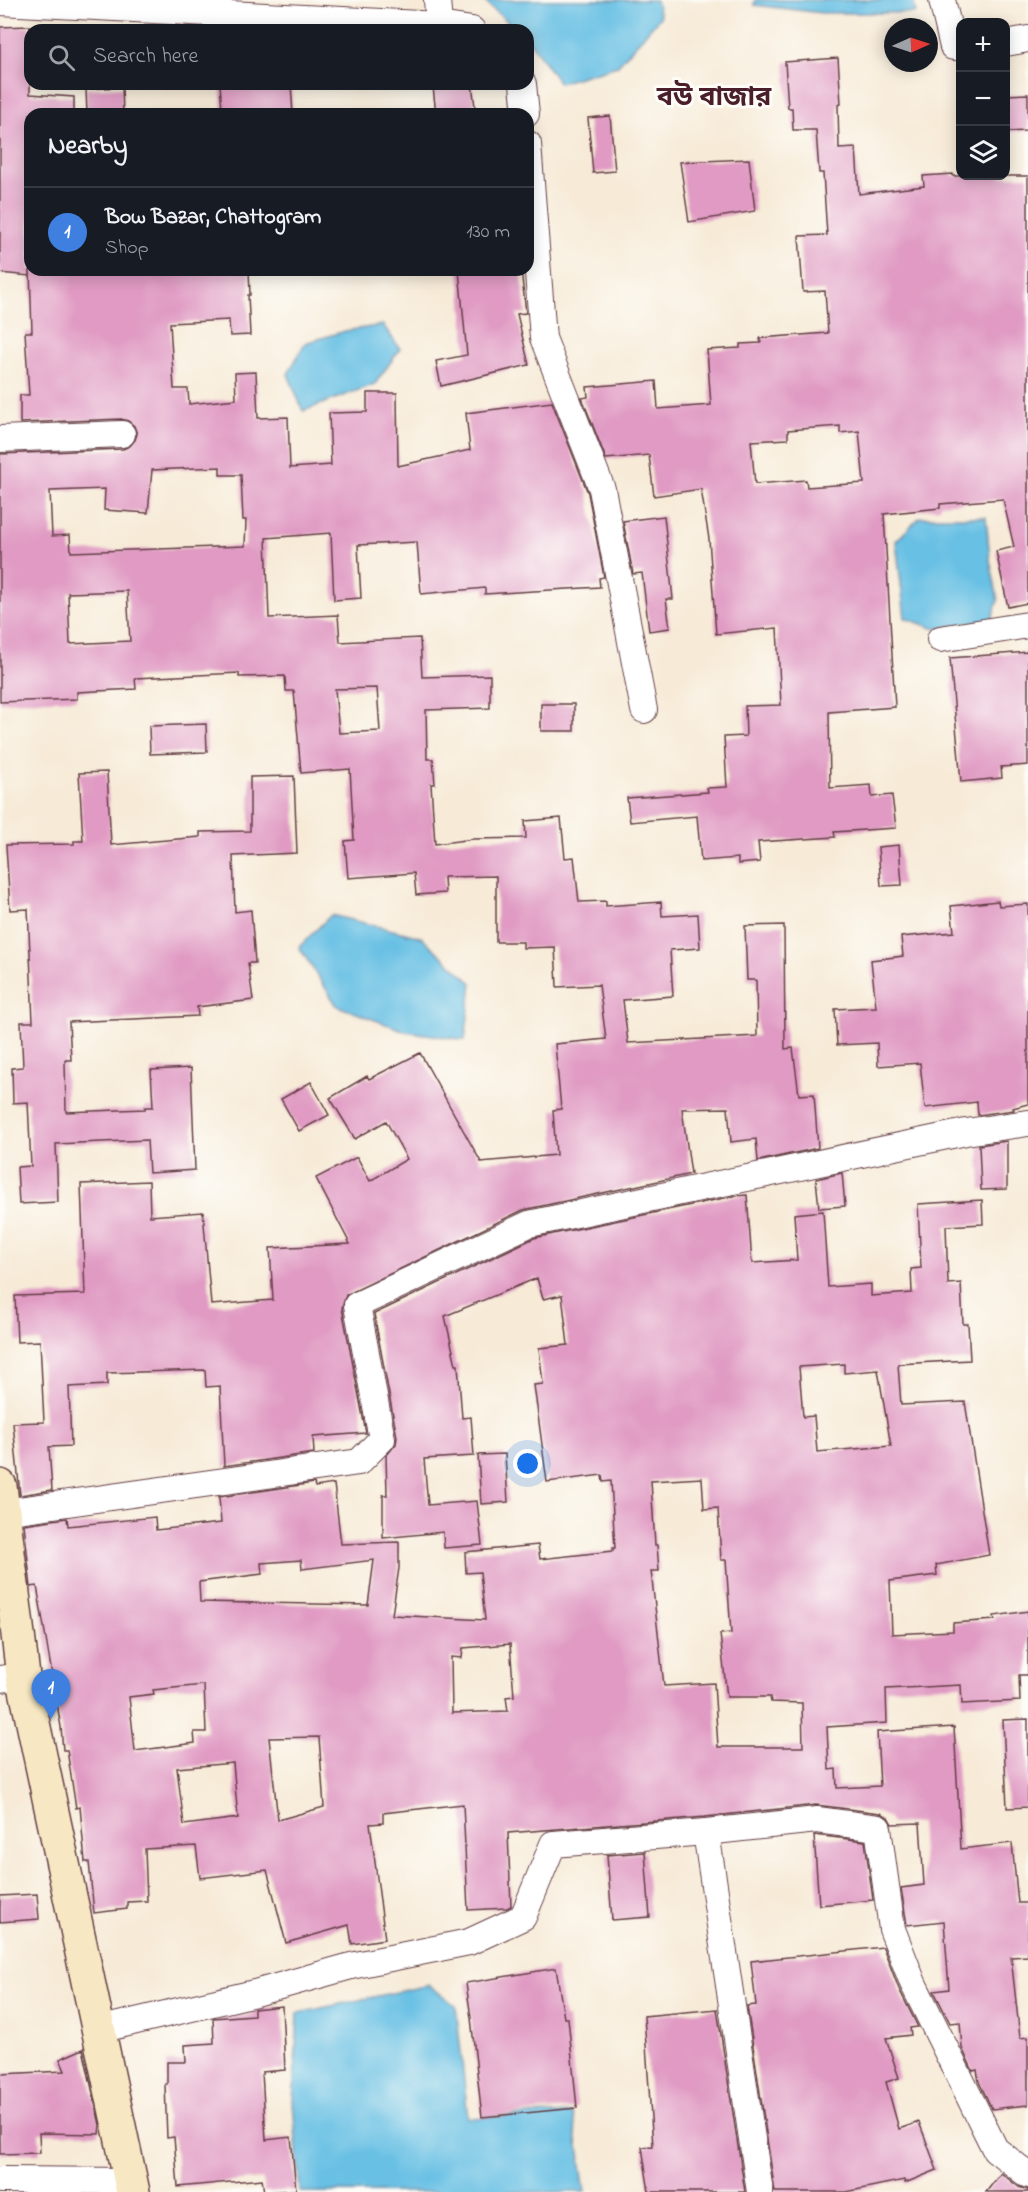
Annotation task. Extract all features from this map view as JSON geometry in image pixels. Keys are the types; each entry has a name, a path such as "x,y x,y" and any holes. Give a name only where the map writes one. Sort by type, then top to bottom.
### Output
{"street":[{"path":"437,0 438,24"},
{"path":"942,0 953,47 956,47"},
{"path":"0,2 419,24"},
{"path":"1010,42 1028,39"},
{"path":"524,90 525,108"},
{"path":"534,222 543,338 602,489 644,710"},
{"path":"0,439 122,434"},
{"path":"940,639 1028,625"},
{"path":"0,2180 132,2186 98,2030 11,1678 2,1499 359,1462 382,1439 357,1305 529,1224 966,1132 1028,1123"},
{"path":"98,2030 255,1993 351,1966 469,1942 523,1917 553,1844 706,1832 817,1820 878,1828 892,1929 913,1983 995,2149 1028,2175"},
{"path":"706,1832 760,2192"}],"water":[{"path":"483,0 656,0 660,17 617,66 559,83 534,48 534,24 510,24"},
{"path":"755,0 913,0 916,13 822,13 754,5"},
{"path":"383,325 400,349 375,384 303,411 288,374 305,343 345,331"},
{"path":"920,517 986,517 990,560 998,600 992,619 935,629 905,618 896,541"},
{"path":"331,915 421,937 472,983 465,1040 405,1031 337,1006 299,947"},
{"path":"429,1985 456,2006 468,2118 573,2113 585,2192 300,2192 293,2102 298,2013"}],"building":[{"path":"24,26 24,90 30,90 30,94 74,97 74,108 24,108 24,275 0,273 0,27"},
{"path":"838,58 841,104 838,105 839,149 856,148 859,194 924,186 923,176 953,174 956,180 1010,180 1010,176 1028,176 1028,603 1008,607 996,551 1014,547 1003,499 940,504 940,508 884,514 895,707 829,712 830,788 871,785 872,797 892,795 896,828 834,832 835,837 758,842 760,862 738,864 738,858 701,861 697,816 630,822 627,798 708,792 707,788 727,787 724,737 746,736 745,706 781,705 777,628 716,634 709,539 701,489 654,496 649,455 606,459 582,398 588,397 587,387 656,381 658,409 711,405 707,350 740,348 740,344 761,343 760,338 828,333 825,291 803,292 799,236 827,235 823,173 819,173 816,130 793,130 792,108 788,108 785,62","holes":["840,426 840,433 859,431 864,483 807,487 806,480 755,484 751,441 788,439 788,430"]},
{"path":"86,90 122,90 123,108 87,108"},
{"path":"220,90 291,90 293,108 222,108"},
{"path":"433,90 473,90 475,108 435,108"},
{"path":"1028,94 1028,131 1010,132 1010,95"},
{"path":"610,116 615,171 593,173 588,118"},
{"path":"749,159 755,211 689,222 680,162"},
{"path":"30,276 249,276 250,335 230,336 229,320 170,323 174,389 188,389 189,404 236,399 235,373 256,372 258,418 288,417 290,468 331,465 329,413 367,412 367,393 397,393 398,466 470,450 466,413 552,402 588,493 604,577 599,578 600,587 485,594 485,588 421,594 417,542 358,545 361,598 334,600 331,533 266,538 269,618 338,615 340,642 420,638 422,677 490,675 490,708 426,710 427,759 433,759 435,784 431,784 435,844 473,839 526,838 525,821 561,818 565,858 574,857 579,902 606,901 606,906 661,902 662,916 698,914 700,948 670,950 673,996 623,1000 628,1043 757,1036 756,980 747,980 745,926 784,925 785,1049 793,1048 799,1095 814,1094 818,1148 758,1161 756,1139 731,1142 728,1108 682,1109 691,1174 523,1210 346,1295 342,1308 366,1433 313,1437 314,1453 224,1466 220,1386 206,1387 205,1370 107,1373 107,1385 69,1387 71,1446 49,1447 52,1490 20,1495 13,1423 44,1422 40,1341 17,1342 15,1296 85,1294 81,1184 149,1181 150,1216 203,1212 211,1305 273,1300 270,1248 350,1244 316,1178 357,1157 370,1181 407,1159 386,1121 355,1139 330,1098 367,1076 369,1079 420,1053 481,1162 556,1155 553,1110 561,1109 555,1044 606,1039 599,985 557,987 555,947 523,948 523,942 496,942 496,876 444,877 445,893 416,895 414,873 348,878 345,841 354,840 350,769 301,773 294,691 286,691 285,676 239,677 239,673 135,678 136,689 77,692 77,699 0,702 0,454 123,449 130,446 137,434 134,426 121,419 20,423 20,395 29,395 25,332 32,332","holes":["220,467 220,475 241,475 243,520 246,520 245,546 71,552 70,535 52,536 50,491 105,489 104,510 148,513 152,470","127,591 130,641 70,644 68,593","377,688 380,731 339,733 335,689"]},
{"path":"460,276 522,276 526,313 517,314 529,365 441,386 436,361 467,355"},
{"path":"664,516 673,599 666,599 670,628 649,631 642,573 633,574 623,521"},
{"path":"1028,652 1028,765 1001,767 1002,778 961,782 950,658"},
{"path":"541,704 574,704 574,731 541,731"},
{"path":"206,724 207,752 150,754 149,726"},
{"path":"107,772 111,845 200,837 200,832 250,831 250,777 294,776 297,853 233,856 235,912 251,910 255,963 248,963 253,1000 197,1007 198,1016 69,1022 71,1060 65,1060 66,1112 153,1107 151,1070 191,1068 195,1170 149,1173 147,1140 56,1144 58,1202 19,1204 17,1167 31,1166 28,1102 13,1103 12,1068 23,1067 21,1022 33,1022 28,909 10,910 6,845 74,844 74,841 83,841 79,773"},
{"path":"899,845 902,885 881,886 878,847"},
{"path":"998,901 999,906 1028,904 1028,1104 1013,1108 1014,1110 978,1115 977,1102 925,1108 920,1063 878,1066 877,1043 837,1045 835,1009 876,1007 871,960 903,956 901,937 954,932 951,906"},
{"path":"311,1082 329,1115 299,1131 281,1099"},
{"path":"1007,1141 1007,1189 981,1190 979,1145"},
{"path":"842,1173 845,1206 819,1208 816,1179"},
{"path":"747,1195 752,1263 797,1260 794,1214 823,1211 828,1287 871,1284 871,1296 912,1293 911,1269 921,1268 918,1204 982,1200 983,1224 946,1226 948,1284 961,1283 963,1324 968,1324 970,1360 898,1364 901,1405 965,1402 989,1555 936,1565 937,1575 890,1581 892,1634 953,1631 953,1623 995,1620 994,1616 1028,1611 1028,1675 1019,1675 1020,1701 962,1704 961,1685 886,1689 887,1723 827,1727 829,1770 836,1769 837,1788 880,1786 877,1732 954,1727 961,1849 1012,1843 1018,1903 1028,1903 1028,1956 1011,1957 1020,2038 1028,2037 1028,2105 992,2109 979,2082 977,2070 973,2071 962,2048 960,2022 950,2023 934,1991 949,1989 944,1921 907,1925 901,1888 924,1885 920,1823 892,1824 888,1817 880,1813 816,1805 705,1817 508,1833 511,1906 468,1910 463,1804 383,1813 383,1823 370,1824 385,1939 352,1944 349,1925 286,1943 267,1870 200,1878 196,1846 145,1849 147,1901 127,1902 127,1909 94,1913 89,1862 85,1862 80,1807 76,1808 67,1750 63,1750 37,1586 31,1587 24,1524 67,1518 68,1526 155,1517 156,1530 221,1523 219,1497 314,1483 315,1487 334,1484 341,1544 399,1542 399,1568 392,1615 485,1620 480,1572 466,1573 465,1552 538,1545 540,1559 613,1551 615,1548 611,1481 603,1482 602,1475 547,1482 534,1385 543,1384 539,1348 568,1345 562,1295 543,1299 537,1278 445,1316 456,1365 458,1365 462,1418 471,1417 474,1456 424,1459 428,1505 477,1501 482,1545 444,1548 443,1532 383,1538 383,1495 387,1495 386,1456 396,1444 397,1437 374,1314 534,1238","holes":["844,1364 844,1373 878,1370 891,1446 817,1452 814,1416 803,1417 799,1367","702,1478 704,1509 718,1508 721,1560 726,1560 731,1633 720,1634 727,1697 770,1697 771,1702 802,1703 803,1747 718,1747 714,1683 664,1686 651,1571 659,1571 657,1545 655,1545 651,1481","301,1560 302,1569 374,1560 368,1605 200,1602 199,1582 262,1574 261,1563","510,1644 514,1696 506,1697 508,1711 452,1713 451,1657 462,1658 463,1648","204,1685 206,1732 194,1732 195,1743 135,1751 129,1697 154,1694 153,1690","319,1737 324,1807 278,1820 269,1738","233,1763 238,1818 184,1825 177,1768"]},
{"path":"505,1454 508,1502 481,1504 478,1455"},
{"path":"1028,1719 1028,1807 1007,1808 1003,1720"},
{"path":"814,1835 865,1841 873,1900 819,1905"},
{"path":"645,1852 650,1917 612,1920 607,1855"},
{"path":"37,1894 39,1919 0,1922 0,1896"},
{"path":"883,1947 899,1989 918,2027 910,2028 911,2035 886,2038 899,2078 886,2082 899,2129 919,2122 937,2170 905,2183 904,2180 846,2192 775,2192 747,2006 756,2005 751,1961"},
{"path":"556,1968 564,2018 568,2018 577,2108 482,2117 466,1983"},
{"path":"282,2006 285,2070 262,2072 266,2140 291,2137 296,2190 264,2192 262,2179 178,2187 174,2137 167,2138 165,2084 167,2084 167,2062 186,2062 185,2045 214,2043 213,2018 254,2015 254,2009"},
{"path":"717,2009 745,2192 649,2192 642,2147 653,2146 644,2016"},
{"path":"83,2049 100,2125 99,2134 39,2133 40,2153 0,2154 0,2074 65,2071 60,2059"},
{"path":"1001,2173 1019,2187 1028,2190 1028,2192 986,2192"}],"place":[{"name":"Bow Bazar, Chattogram","path":"51,1719"}],"district":[{"name":"বউ বাজার","path":"714,96"}]}
